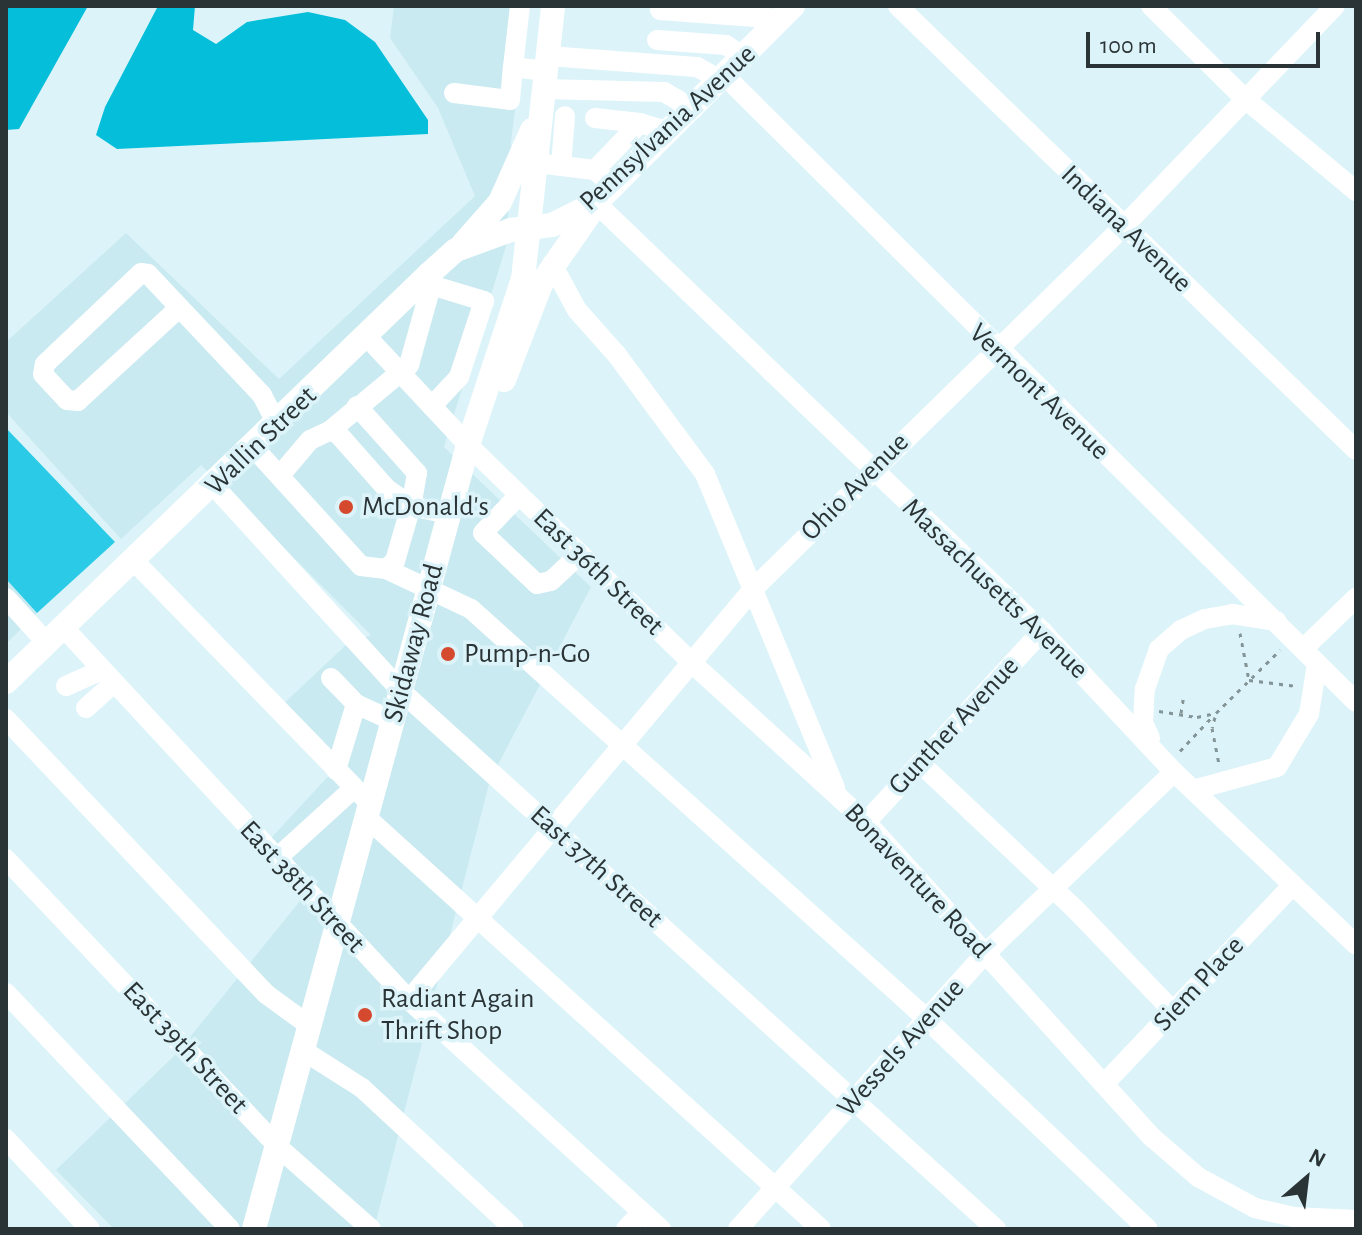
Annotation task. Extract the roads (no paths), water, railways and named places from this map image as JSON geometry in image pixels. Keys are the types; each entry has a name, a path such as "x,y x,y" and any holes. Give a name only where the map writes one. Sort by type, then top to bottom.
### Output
{"main road":[{"name":"Skidaway Road","path":"254,1229 338,928 364,804 393,721 468,445 523,279 531,228 549,165 570,117 546,72 553,6"},
{"name":"Pennsylvania Avenue","path":"531,228 571,219 605,195 745,58 787,12"},
{"path":"456,250 570,117"},
{"path":"476,419 494,403 552,264 605,195"},
{"name":"Wallin Street","path":"6,682 426,284 456,250 531,228"}],"street":[{"path":"454,93 510,100 520,6"},
{"name":"Indiana Avenue","path":"898,6 1356,450"},
{"path":"1151,6 1244,98 1356,191"},
{"name":"Ohio Avenue","path":"409,1000 550,827 693,664 754,588 871,469 1123,227 1335,6"},
{"path":"654,92 660,8 787,12"},
{"path":"657,40 726,45 745,58"},
{"path":"546,72 656,62 697,67 724,79"},
{"path":"513,67 654,92 694,109"},
{"name":"Vermont Avenue","path":"724,79 995,350 1276,621 1306,657 1356,702"},
{"path":"570,117 640,123 669,132"},
{"path":"549,165 595,170 640,123"},
{"name":"Massachusetts Avenue","path":"595,170 605,195 871,469 1042,631 1154,746 1170,768 1356,945"},
{"name":"Bonaventure Road","path":"552,264 577,310 617,355 705,474 838,795 1153,1138 1225,1195 1294,1217 1350,1223"},
{"path":"179,308 78,401 67,400 43,374 45,364 141,273 179,308 262,395 277,425"},
{"path":"282,473 310,440 331,430 401,373 413,359 426,284 484,301 459,377 432,406"},
{"path":"530,313 557,303 577,310"},
{"name":"East 36th Street","path":"368,338 519,495 693,664 838,795"},
{"path":"357,406 417,473 395,561 386,569"},
{"path":"331,430 387,489 411,506 449,514"},
{"path":"254,448 282,473 287,488 361,566 386,569 471,609 917,1010 924,1022 1148,1229"},
{"name":"East 37th Street","path":"214,486 401,691 996,1229"},
{"path":"519,495 483,533 537,584 551,581 580,554"},
{"path":"134,561 476,919 821,1229"},
{"path":"1193,790 1219,780 1251,777 1277,767 1309,714 1314,695 1306,657 1356,598"},
{"name":"East 38th Street","path":"9,606 55,635 108,677 143,728 276,859 409,1000 661,1229"},
{"path":"1154,746 1143,711 1159,649 1181,630 1205,619 1240,616 1276,621"},
{"name":"Gunther Avenue","path":"866,822 1042,631"},
{"path":"66,686 108,677"},
{"path":"86,708 108,677"},
{"path":"331,678 356,704 393,721"},
{"path":"336,770 356,704"},
{"path":"6,719 266,994 310,1026"},
{"path":"920,763 1052,889 1173,1011"},
{"name":"Wessels Avenue","path":"738,1229 985,954 1170,768"},
{"path":"276,859 364,804"},
{"name":"East 39th Street","path":"6,859 277,1146 371,1229"},
{"name":"Siem Place","path":"1105,1083 1293,885"},
{"path":"6,993 230,1229"},
{"path":"304,1051 362,1088 514,1229"},
{"path":"6,1139 90,1229"},
{"path":"626,1229 642,1212"}],"place":[{"name":"McDonald's","path":"346,507"},
{"name":"Pump-n-Go","path":"448,654"},
{"name":"Radiant Again Thrift Shop","path":"365,1015"}]}
